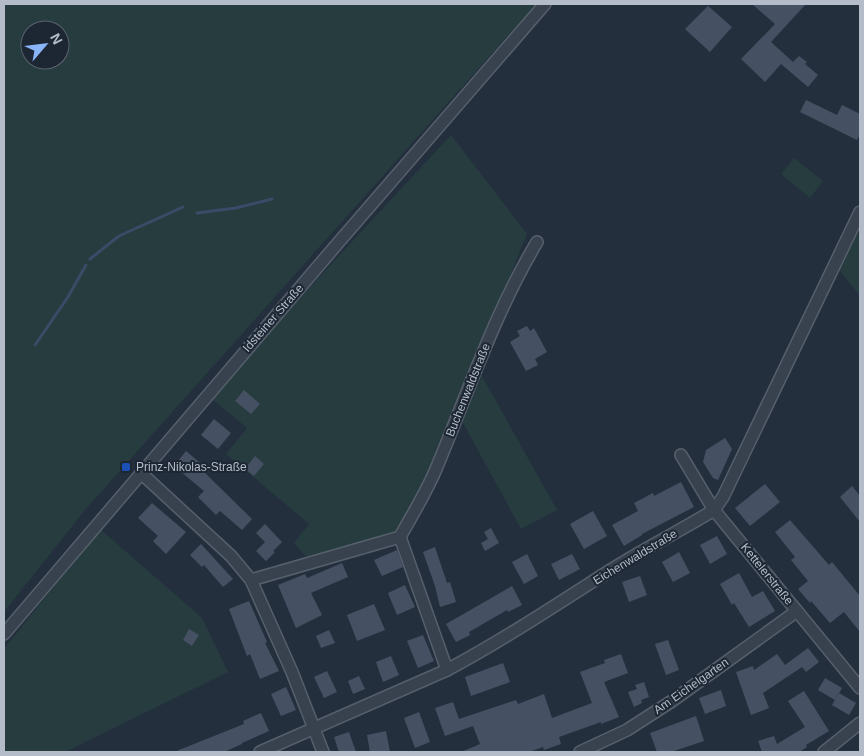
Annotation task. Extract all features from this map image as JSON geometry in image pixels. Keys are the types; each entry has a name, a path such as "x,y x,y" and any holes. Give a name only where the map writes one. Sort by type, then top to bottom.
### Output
{"street":[{"name":"Idsteiner Straße","path":"4,634 545,4"},
{"name":"Eichenwaldstraße","path":"260,752 447,670 485,650 611,570 714,510 723,497 860,212"},
{"name":"Buchenwaldstraße","path":"400,537 435,471 515,280 536,242"},
{"name":"Kettelerstraße","path":"681,455 714,510 860,688"},
{"path":"141,473 231,556 251,580 266,610 315,728 323,752"},
{"path":"251,580 400,537 447,670"},
{"name":"Am Eichelgarten","path":"580,752 627,730 672,701 797,611"},
{"path":"824,752 860,723"}],"green space":[{"path":"4,4 536,4 85,510 4,612"},
{"path":"451,135 527,234 431,472 396,535 308,559 294,543 309,524 226,454 247,428 212,399 309,288"},
{"path":"794,158 823,181 810,198 781,174"},
{"path":"854,229 860,236 860,296 838,268"},
{"path":"482,376 557,510 521,529 462,421"},
{"path":"100,529 202,618 228,672 65,752 4,752 4,649"}],"building":[{"path":"752,4 806,4 771,42 793,62 799,56 818,75 808,87 781,64 765,82 741,59 775,24"},
{"path":"708,6 732,27 710,52 685,29"},
{"path":"806,100 837,115 842,105 860,114 860,134 857,140 800,112"},
{"path":"527,326 530,331 534,328 547,352 535,359 538,365 526,371 510,342 520,336 517,331"},
{"path":"244,390 260,404 251,414 235,401"},
{"path":"214,419 231,433 218,449 201,435"},
{"path":"725,438 732,449 718,480 713,478 703,462 706,450"},
{"path":"186,451 205,467 202,470 252,519 242,530 220,511 216,515 198,497 204,491 174,466"},
{"path":"255,456 264,464 254,476 245,469"},
{"path":"681,482 694,507 642,534 624,546 612,525 638,511 634,503 653,493 654,496"},
{"path":"765,484 780,502 750,526 735,508"},
{"path":"852,486 860,496 860,522 840,497"},
{"path":"152,503 186,532 166,554 153,541 158,536 138,518"},
{"path":"593,511 607,536 584,549 570,524"},
{"path":"790,520 829,565 832,562 860,596 860,632 844,612 830,623 798,589 808,581 791,560 795,557 775,532"},
{"path":"265,524 282,542 266,561 256,551 265,542 256,533"},
{"path":"491,528 499,543 485,551 481,543 488,539 484,532"},
{"path":"717,536 727,554 710,564 700,545"},
{"path":"201,544 233,579 223,587 204,565 202,567 190,555"},
{"path":"435,547 447,583 450,582 456,602 440,607 423,552"},
{"path":"397,550 403,567 382,576 374,560"},
{"path":"679,552 690,573 673,582 662,562"},
{"path":"527,554 538,576 524,584 512,562"},
{"path":"572,554 580,569 559,580 551,564"},
{"path":"342,563 348,577 311,593 322,615 296,628 278,585 305,574 307,578"},
{"path":"739,573 752,597 763,591 775,611 749,627 734,603 732,605 720,584"},
{"path":"640,576 647,595 629,602 622,582"},
{"path":"405,585 415,607 397,615 388,593"},
{"path":"512,586 522,605 508,612 507,610 469,632 470,635 456,642 446,624"},
{"path":"249,601 267,642 265,643 279,671 260,679 250,654 247,656 229,609"},
{"path":"374,604 385,630 357,641 347,615"},
{"path":"189,629 199,635 192,646 183,640"},
{"path":"329,630 335,643 321,648 316,636"},
{"path":"423,635 434,661 418,668 407,641"},
{"path":"668,640 679,670 666,675 655,644"},
{"path":"808,648 819,662 806,672 802,667 763,693 769,708 751,715 736,672 753,666 754,670 777,654 785,665"},
{"path":"621,654 628,673 604,682 619,717 559,737 561,744 544,750 543,747 529,752 461,752 480,744 473,726 445,736 435,708 453,702 459,719 516,700 518,704 544,694 552,718 592,703 580,672 605,663 604,660"},
{"path":"391,656 399,675 383,682 376,662"},
{"path":"503,663 510,682 471,696 465,677"},
{"path":"327,671 337,692 324,698 314,677"},
{"path":"359,676 365,689 353,694 348,681"},
{"path":"825,678 842,688 835,700 818,690"},
{"path":"644,682 649,697 641,700 642,703 634,707 628,692 637,689 635,685"},
{"path":"286,687 296,710 281,716 271,694"},
{"path":"721,690 726,706 705,714 699,698"},
{"path":"804,691 829,731 806,745 807,747 799,752 762,752 758,741 774,736 777,744 805,727 788,701"},
{"path":"839,693 856,703 849,715 832,705"},
{"path":"419,712 430,742 415,748 404,718"},
{"path":"261,713 269,731 242,744 224,752 174,752 244,724 243,721"},
{"path":"696,716 704,741 671,752 657,752 650,733"},
{"path":"386,731 390,752 370,752 367,735"},
{"path":"349,732 356,752 339,752 334,737"}],"waterway":[{"path":"197,213 236,208 272,199"},
{"path":"90,259 119,236 183,207"},
{"path":"35,345 68,297 86,265"}],"place":[{"name":"Prinz-Nikolas-Straße","path":"126,467"}]}
